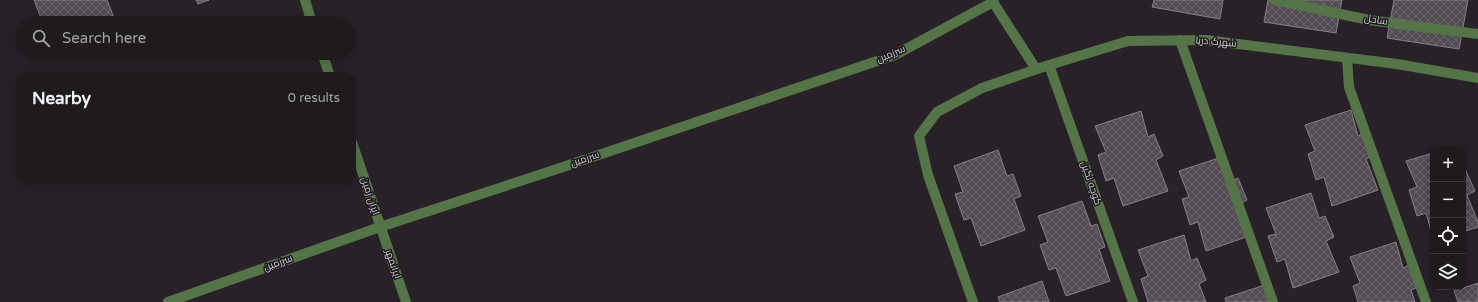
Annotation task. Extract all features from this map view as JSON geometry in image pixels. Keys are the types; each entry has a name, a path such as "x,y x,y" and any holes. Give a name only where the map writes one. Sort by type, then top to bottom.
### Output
{"street":[{"path":"305,0 310,16"},
{"name":"ساحل","path":"1275,0 1369,20 1478,34"},
{"name":"شهرک دریا","path":"993,1 1036,69 1128,41 1206,40 1397,64 1478,78"},
{"name":"سرزمین","path":"168,302 380,227 894,55 993,1"},
{"path":"1180,40 1273,302"},
{"path":"1348,58 1349,87 1426,302"},
{"path":"324,60 329,72"},
{"path":"973,302 928,175 919,136 937,112 982,88 1049,65"},
{"name":"کوچه نگین","path":"1049,65 1132,302"},
{"name":"ایران زمین","path":"356,154 380,227"},
{"name":"ایرانمهر","path":"380,227 406,302"}],"building":[{"path":"34,0 107,0 113,16 40,16"},
{"path":"196,0 209,0 198,4"},
{"path":"1154,0 1223,0 1220,19 1152,7"},
{"path":"1268,0 1342,0 1336,33 1264,22"},
{"path":"1394,0 1468,0 1459,49 1387,38"},
{"path":"1351,110 1358,136 1364,133 1373,155 1366,159 1378,190 1332,206 1324,177 1316,180 1308,154 1315,151 1305,125"},
{"path":"1141,111 1148,137 1154,134 1163,156 1156,160 1168,191 1123,206 1114,178 1106,181 1098,155 1106,152 1095,126"},
{"path":"998,150 1007,176 1013,174 1021,196 1014,199 1025,230 981,246 971,218 964,220 955,194 963,192 954,166"},
{"path":"1430,154 1430,227 1426,213 1417,216 1409,190 1417,187 1406,161"},
{"path":"1225,156 1232,181 1238,178 1247,200 1239,204 1252,235 1206,251 1198,222 1190,225 1182,199 1189,197 1179,171"},
{"path":"1466,171 1475,191 1467,195 1478,222 1478,227 1466,231"},
{"path":"1311,193 1319,218 1325,216 1334,237 1326,241 1339,272 1293,288 1285,259 1277,262 1268,236 1276,234 1266,208"},
{"path":"1082,201 1091,226 1097,224 1105,247 1099,249 1110,281 1066,296 1056,268 1049,270 1040,245 1048,242 1038,216"},
{"path":"1184,235 1191,261 1197,258 1206,280 1199,284 1206,302 1148,302 1141,279 1148,276 1138,250"},
{"path":"1396,242 1403,268 1409,265 1418,287 1411,290 1415,302 1358,302 1353,286 1360,283 1350,257"},
{"path":"1042,281 1049,302 1000,302 998,297"},
{"path":"1271,283 1276,302 1226,302 1225,298"},
{"path":"1478,283 1478,302 1458,302 1454,291 1466,290 1466,287"}]}
